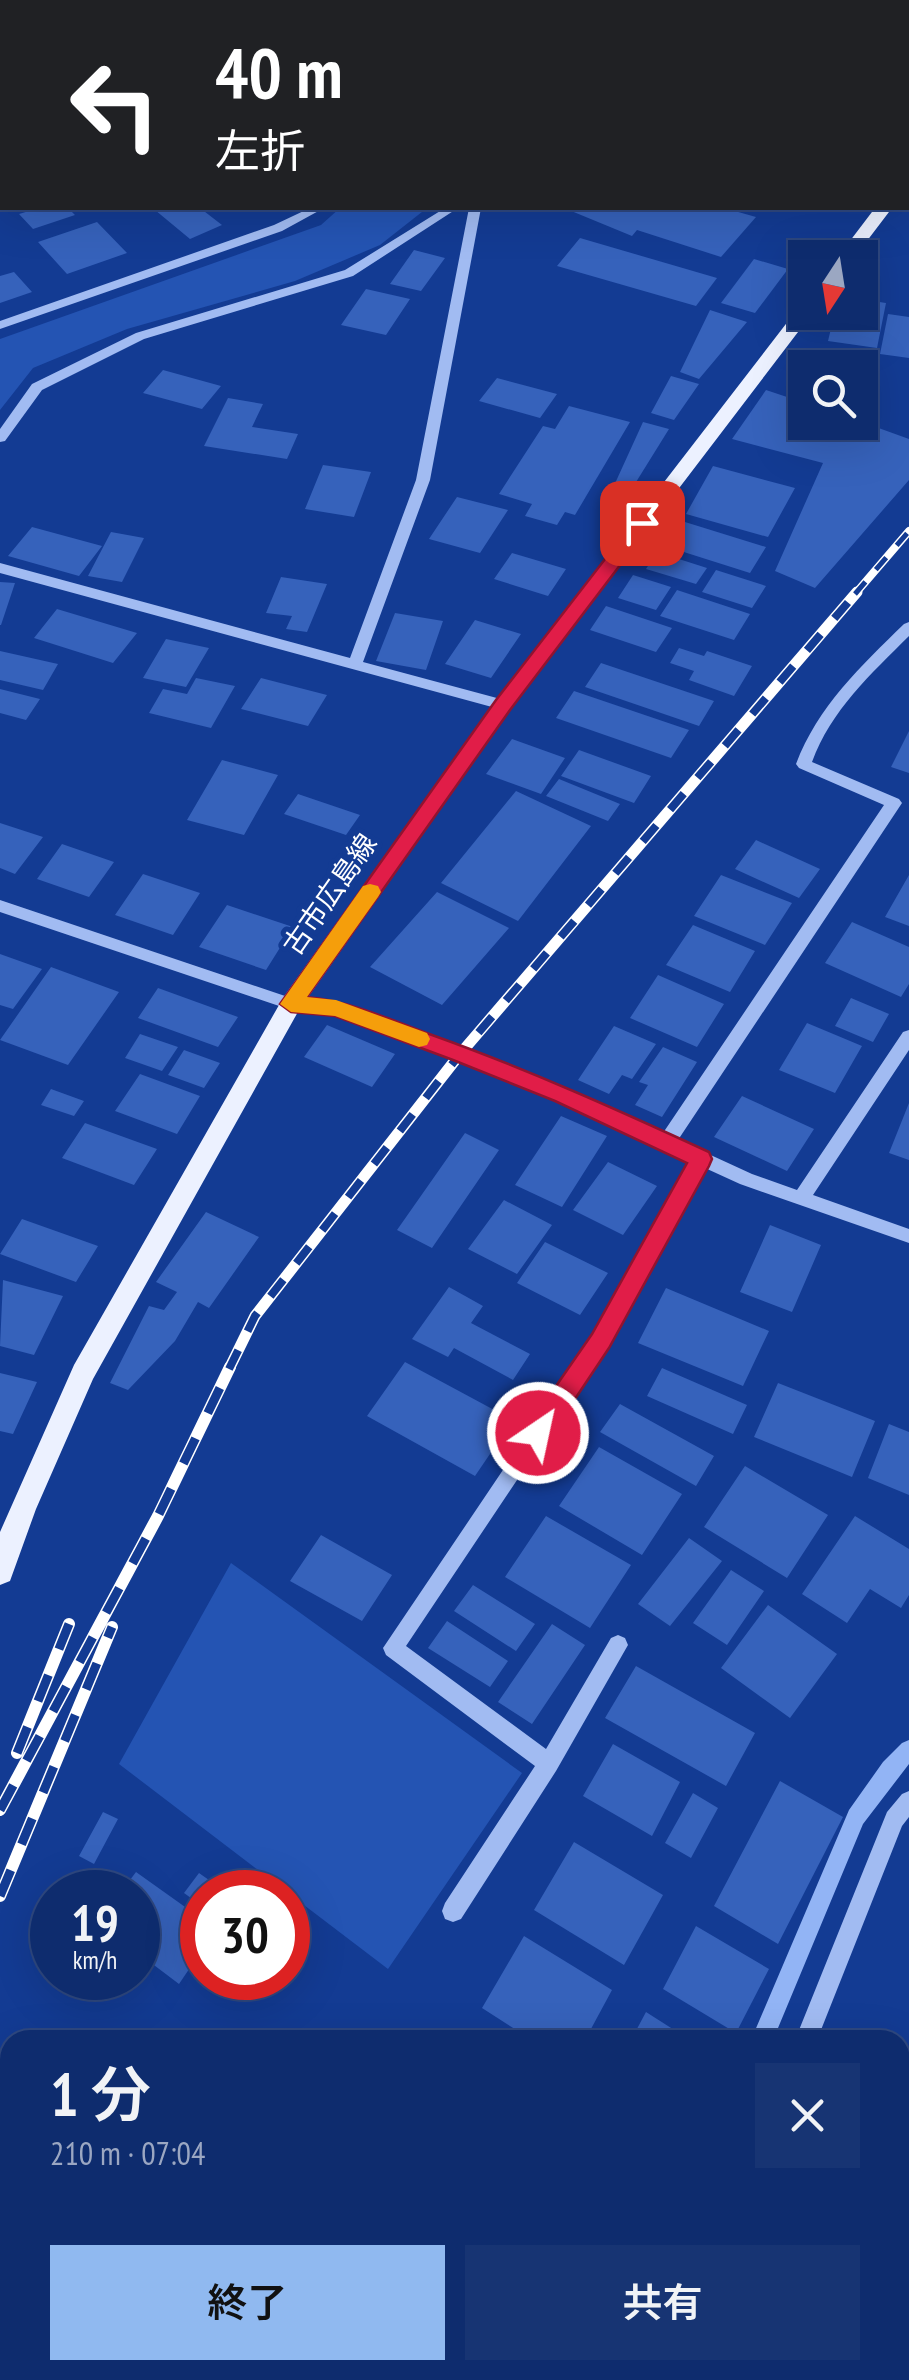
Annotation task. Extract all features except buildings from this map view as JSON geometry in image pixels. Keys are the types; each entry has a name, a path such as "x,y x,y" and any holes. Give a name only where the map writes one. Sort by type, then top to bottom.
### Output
{"main road":[{"path":"859,240 882,210"},
{"name":"古市広島線","path":"0,1572 22,1509 83,1373 291,1004 503,705 790,330"}],"street":[{"path":"0,325 278,228 314,210"},
{"path":"0,438 37,387 140,336 350,274 450,210"},
{"path":"355,664 424,480 475,210"},
{"path":"0,568 503,705"},
{"path":"666,1143 894,803 804,764 809,746 846,692 909,627"},
{"path":"0,906 291,1004 336,1008 563,1095 701,1159 909,1236"},
{"path":"801,1198 909,1037"},
{"path":"548,1764 393,1648 600,1341 701,1159"},
{"path":"453,1911 618,1646"},
{"path":"810,2030 894,1819 909,1801"}],"shaded area":[{"path":"338,210 424,210 380,245 295,281 127,329 33,368 0,410 0,339 321,225"},
{"path":"231,1563 522,1773 388,1969 310,1910 310,1870 258,1870 119,1764"}],"waterway":[{"path":"766,2030 856,1817 890,1769 909,1750"}],"railway":[{"path":"855,594 909,531"},
{"path":"229,1369 255,1316 460,1054 857,592"},
{"path":"0,1810 158,1516 230,1367"},
{"path":"17,1753 69,1624"},
{"path":"0,1896 112,1627"}],"slow traffic":[{"path":"370,892 291,1004 336,1008 419,1039"}],"route":[{"path":"538,1433 600,1341 701,1159 563,1095 460,1054 336,1008 291,1004 503,705 642,523"}]}
